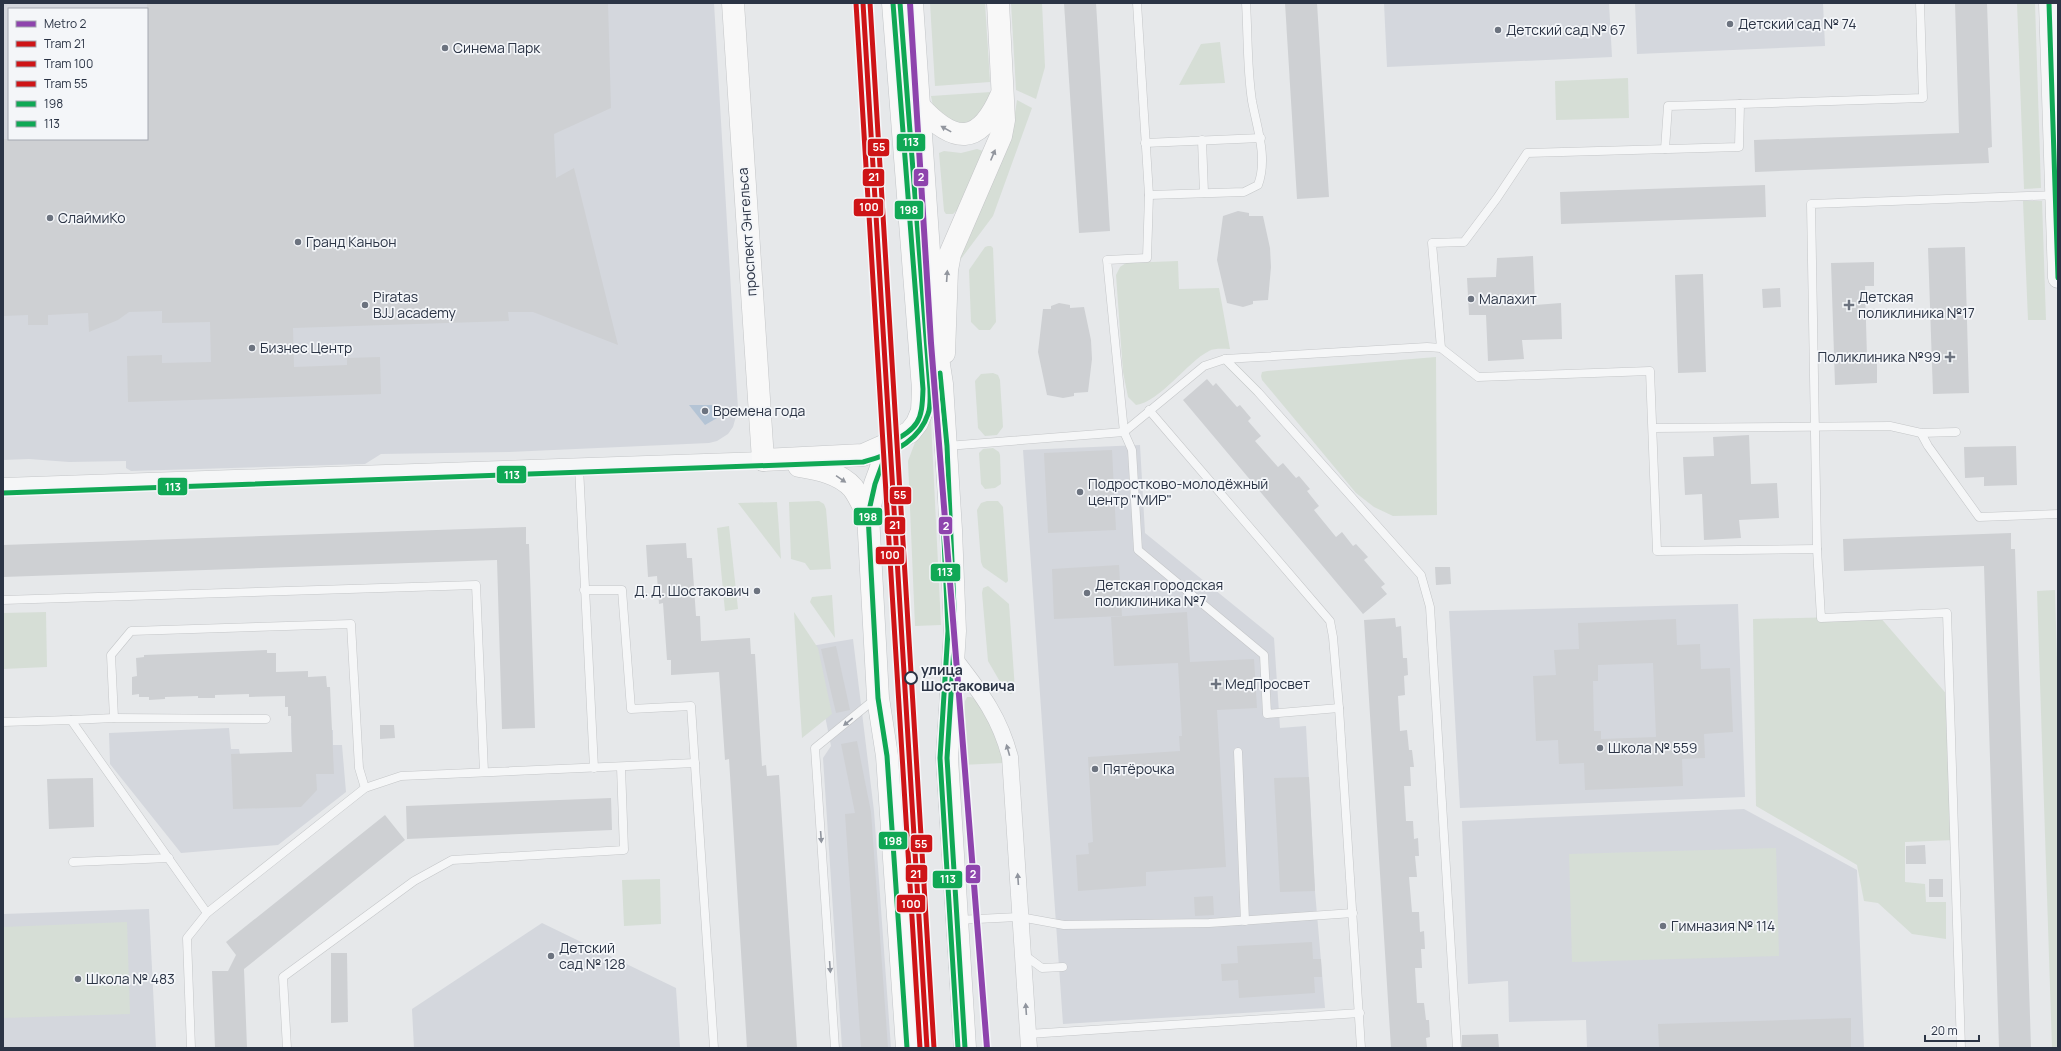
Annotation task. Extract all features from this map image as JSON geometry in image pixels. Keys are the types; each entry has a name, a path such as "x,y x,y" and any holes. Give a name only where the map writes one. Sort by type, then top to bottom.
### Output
{"main road":[{"name":"проспект Энгельса","path":"733,3 763,460"},
{"path":"763,460 863,455 910,432 917,423 922,411 923,389 893,3"},
{"path":"912,3 935,339 942,384 947,446 955,631 947,758 965,1048"},
{"path":"942,384 947,270 949,259 954,243 1001,136 1004,120 998,3"},
{"path":"919,106 943,128 953,133 965,134 980,129 988,121 1003,91"},
{"path":"890,443 875,484 868,515 878,698 887,756 907,1048"},
{"path":"763,460 818,469 838,476 852,488 868,515"}],"street":[{"path":"2049,3 2057,195 2058,278"},
{"path":"3,486 763,460"},
{"path":"954,658 996,717 1004,736 1010,757 1028,1041"}],"lane":[{"path":"1137,3 1148,195 1147,258 1107,260 1124,432 1132,450 1138,550 1264,655 1267,714 1339,708"},
{"path":"1148,195 1244,192 1258,185 1261,177 1260,138 1252,100 1246,3"},
{"path":"1665,149 1668,106 1923,98 1920,3"},
{"path":"1441,348 1432,243 1464,242 1497,198 1527,153 1738,147 1740,104"},
{"path":"1145,143 1260,138"},
{"path":"1202,140 1204,193"},
{"path":"1961,1048 1947,613 1821,618 1817,549 1811,204 2057,195"},
{"path":"947,446 1124,432 1204,366 1225,359 1427,347 1441,348 1478,377 1650,370 1654,428 1657,551 1817,549"},
{"path":"1225,359 1258,392 1421,575 1430,607 1457,1048"},
{"path":"1149,410 1330,622 1334,637 1360,1013 1361,1048"},
{"path":"1654,428 1890,426 1921,433 1956,432"},
{"path":"1921,433 1928,446 1979,517 2058,514"},
{"path":"580,467 584,590 594,768"},
{"path":"3,600 476,585 484,772"},
{"path":"584,590 622,590 630,709 691,706 714,1048"},
{"path":"114,718 111,655 132,631 351,624 359,768 365,788"},
{"path":"835,1048 815,748 878,698"},
{"path":"3,722 114,718 266,719"},
{"path":"72,720 208,913"},
{"path":"1238,752 1245,921"},
{"path":"191,1048 187,938 208,913 365,788 401,776 695,763"},
{"path":"287,1048 283,977 414,881 452,860 624,850 621,767"},
{"path":"73,862 169,858"},
{"path":"957,920 1020,917 1064,924 1245,921 1353,913"},
{"path":"1023,953 1042,968 1063,968"},
{"path":"1028,1041 1360,1013"}],"shaded area":[{"path":"3,3 714,3 738,409 733,427 728,434 717,441 709,443 509,452 381,454 365,464 131,471 126,468 126,461 69,462 29,459 3,460"},
{"path":"930,3 985,3 990,82 935,86"},
{"path":"1011,3 1042,3 1045,67 1036,99 1016,90"},
{"name":"Детский сад № 67","path":"1384,3 1609,3 1612,57 1387,67"},
{"name":"Детский сад № 74","path":"1635,3 1823,3 1825,46 1637,54"},
{"path":"2017,3 2035,3 2041,188 2024,189"},
{"path":"1220,42 1225,83 1179,85 1201,44"},
{"path":"1628,78 1629,118 1556,120 1555,81"},
{"path":"991,92 989,109 962,128 933,106 931,96"},
{"path":"1017,100 1032,108 993,216 952,271 1014,119"},
{"path":"977,149 983,151 958,209 953,214 946,214 944,211 939,153 944,151 961,153"},
{"path":"2023,201 2042,201 2046,320 2028,320"},
{"path":"988,246 993,248 996,322 990,330 979,330 971,322 969,270 985,247"},
{"path":"1178,261 1179,289 1219,288 1230,349 1216,349 1209,351 1201,356 1154,397 1136,405 1128,397 1123,372 1116,275 1120,267 1126,263"},
{"path":"1436,357 1437,515 1393,516 1374,507 1356,493 1262,380 1261,376 1262,372 1267,371"},
{"path":"993,373 998,375 1000,380 1003,427 997,435 985,436 978,428 975,381 981,374"},
{"path":"931,420 941,625 915,626 908,461 923,421"},
{"path":"1140,445 1145,533 1274,638 1280,728 1306,726 1315,891 1325,1008 1063,1024 1023,450"},
{"path":"993,448 999,452 1000,455 1001,484 995,488 985,489 981,484 979,453 983,449"},
{"path":"819,501 824,504 826,509 831,569 810,570 805,563 791,559 789,502"},
{"path":"987,501 998,501 1003,507 1008,581 1006,583 983,567 981,562 977,510 981,503"},
{"path":"777,502 781,559 738,503"},
{"path":"729,526 738,609 725,611 717,528"},
{"path":"988,586 1009,604 1015,690 1011,694 1006,692 988,661 982,593 983,588"},
{"path":"2055,590 2058,694 2058,1048 2052,1048 2037,591"},
{"path":"832,595 835,638 810,602 812,597"},
{"name":"Школа № 559","path":"1738,604 1745,797 1460,808 1449,611"},
{"path":"46,612 47,667 3,669 3,613"},
{"path":"794,612 818,648 832,714 802,738"},
{"path":"1879,616 1950,698 1955,840 1905,842 1905,882 1925,884 1926,902 1946,902 1946,939 1912,934 1878,903 1864,901 1857,865 1756,806 1753,619"},
{"path":"853,639 874,811 891,1048 842,1048 823,758 831,746 811,646"},
{"path":"967,697 975,699 989,723 998,745 1003,763 961,765 961,733 965,701"},
{"path":"322,722 322,730 333,730 333,745 342,745 346,792 278,845 181,853 110,764 109,733 229,728 231,749 239,749 240,754 292,752 291,723"},
{"name":"Гимназия № 114","path":"1744,809 1857,870 1864,1048 1587,1048 1586,1020 1509,1022 1508,981 1468,984 1462,821"},
{"path":"1776,848 1779,956 1572,962 1569,854"},
{"path":"660,879 661,924 624,926 622,880"},
{"name":"Школа № 483","path":"149,909 156,1048 3,1048 3,914"},
{"path":"127,922 130,1014 3,1018 3,927"},
{"name":"Детский сад № 128","path":"542,923 676,988 680,1048 414,1048 412,1009"}],"water":[{"name":"Времена года","path":"689,405 714,405 717,418 705,425"}],"building":[{"name":"Гранд Каньон","path":"147,3 608,3 611,108 554,134 556,178 574,168 618,345 533,312 508,312 509,321 293,328 294,367 347,365 347,358 380,357 381,394 128,402 127,356 162,355 162,363 211,362 210,322 162,323 162,311 129,312 118,320 89,332 88,313 48,315 48,325 28,325 28,315 3,316 3,139 148,140"},
{"path":"1064,3 1096,3 1110,231 1079,233"},
{"path":"1285,3 1317,3 1329,197 1297,199"},
{"path":"1955,3 1987,3 1992,147 1988,148 1989,163 1755,172 1754,140 1959,133"},
{"path":"1765,185 1766,217 1561,224 1560,192"},
{"path":"1238,211 1249,213 1249,216 1263,216 1270,248 1271,267 1268,300 1253,301 1253,304 1243,307 1227,303 1217,260 1223,216"},
{"name":"Поликлиника №99","path":"1965,247 1969,393 1933,394 1928,248"},
{"path":"1533,256 1535,305 1561,303 1562,339 1522,340 1524,359 1488,361 1486,315 1469,315 1467,278 1496,277 1497,258"},
{"name":"Детская поликлиника №17","path":"1874,262 1874,286 1865,286 1867,358 1877,357 1877,383 1835,385 1831,263"},
{"path":"1703,274 1706,372 1678,373 1675,275"},
{"path":"1780,288 1781,307 1763,308 1762,289"},
{"path":"1059,303 1070,305 1070,308 1084,307 1091,340 1092,359 1088,392 1074,393 1074,396 1063,398 1047,395 1038,352 1043,309 1051,309 1051,306"},
{"path":"1207,379 1213,386 1216,383 1237,407 1240,405 1251,418 1248,421 1261,436 1255,441 1278,467 1283,463 1296,478 1299,476 1310,489 1307,491 1319,506 1314,510 1336,537 1342,532 1353,546 1356,544 1368,557 1364,560 1385,584 1381,587 1387,594 1363,614 1183,400"},
{"path":"1749,435 1751,484 1777,483 1779,518 1739,520 1741,538 1704,540 1702,494 1685,495 1683,457 1714,456 1713,437"},
{"path":"2016,446 2017,485 1984,486 1984,477 1965,478 1964,447"},
{"name":"Подростково-молодёжный центр \"МИР\"","path":"1112,450 1116,530 1048,533 1044,453"},
{"path":"526,527 526,544 529,544 535,728 502,729 497,560 3,577 3,545"},
{"path":"2011,533 2011,549 2015,549 2031,1048 1999,1048 1984,566 1844,571 1843,539"},
{"path":"686,543 687,558 692,558 696,616 700,616 701,641 750,638 751,654 755,654 762,766 766,765 767,776 779,775 797,1048 747,1048 729,759 725,760 719,672 671,675 671,660 667,660 663,603 659,604 657,576 648,577 646,545"},
{"name":"Детская городская поликлиника №7","path":"1119,565 1122,616 1054,619 1052,569"},
{"path":"1435,567 1450,567 1451,584 1436,585"},
{"path":"1187,612 1190,662 1254,659 1257,708 1217,710 1226,867 1146,872 1146,886 1078,891 1076,855 1089,854 1088,843 1093,842 1088,757 1180,751 1179,736 1182,736 1178,663 1114,666 1111,617"},
{"path":"1395,618 1396,627 1401,626 1403,658 1407,658 1408,675 1404,676 1405,695 1398,696 1400,731 1407,730 1409,750 1412,750 1414,767 1410,767 1411,786 1404,786 1406,821 1413,821 1414,839 1418,838 1419,856 1415,856 1417,877 1409,877 1412,912 1419,912 1420,932 1424,931 1425,949 1421,949 1422,968 1415,968 1417,1003 1424,1003 1426,1020 1429,1020 1430,1037 1426,1038 1427,1048 1391,1048 1364,620"},
{"path":"1676,619 1677,645 1700,644 1701,669 1730,668 1733,732 1704,734 1705,758 1682,759 1683,786 1585,790 1584,763 1559,764 1558,740 1536,741 1533,676 1556,675 1554,650 1579,649 1578,623","holes":["1653,663 1656,737 1601,739 1601,731 1594,731 1593,681 1598,681 1598,665"]},
{"path":"836,646 850,710 836,713 821,649"},
{"path":"267,650 267,653 276,653 276,672 308,671 308,677 326,676 327,687 330,687 334,774 316,774 317,790 301,807 233,809 231,754 292,752 291,716 288,716 288,707 285,707 285,696 249,697 249,694 215,695 215,698 198,698 198,696 165,697 165,699 149,700 149,697 139,697 139,694 132,695 132,677 137,676 136,658 144,657 144,655"},
{"path":"380,725 394,725 395,738 380,739"},
{"path":"857,741 871,812 888,1048 861,1048 845,814 855,813 841,744"},
{"path":"1309,777 1315,891 1280,892 1274,778"},
{"path":"93,778 94,827 49,829 47,779"},
{"path":"611,798 612,830 407,839 406,806"},
{"path":"385,815 405,840 244,969 247,1048 215,1048 212,971 228,971 236,955 226,942"},
{"path":"1925,845 1926,864 1906,864 1906,846"},
{"path":"1929,879 1943,879 1943,897 1929,897"},
{"path":"1213,896 1214,915 1195,916 1194,897"},
{"path":"1312,942 1313,959 1321,959 1322,977 1314,977 1315,993 1239,998 1238,980 1222,981 1221,964 1238,963 1237,946"},
{"path":"331,953 347,953 348,1022 331,1023"},
{"path":"1851,1018 1851,1048 1659,1048 1658,1024"},
{"path":"1498,1034 1499,1048 1462,1048 1462,1035"}],"metro line":[{"name":"2","path":"910,3 931,343 987,1048"}],"tram line":[{"name":"100","path":"856,3 920,1048"},
{"name":"21","path":"863,3 927,1048"},
{"name":"55","path":"870,3 934,1048"}],"transit line":[{"name":"198","path":"893,3 923,389 922,409 917,422 913,428 890,443 875,484 868,515 878,698 887,756 907,1048"},
{"name":"113","path":"3,493 863,462 893,451 911,440 918,432 924,424 930,408 930,389 900,3"},
{"name":"198","path":"2049,3 2058,278"},
{"name":"198","path":"940,373 947,446 955,631 947,758 965,1048"},
{"name":"113","path":"933,374 940,446 948,631 940,758 958,1048"}],"place":[{"name":"Детский сад № 74","path":"1730,24"},
{"name":"Детский сад № 67","path":"1498,30"},
{"name":"Синема Парк","path":"445,48"},
{"name":"СлаймиКо","path":"50,218"},
{"name":"Гранд Каньон","path":"298,242"},
{"name":"Малахит","path":"1471,299"},
{"name":"Piratas BJJ academy","path":"365,305"},
{"name":"Детская поликлиника №17","path":"1849,305"},
{"name":"Бизнес Центр","path":"252,348"},
{"name":"Поликлиника №99","path":"1950,357"},
{"name":"Времена года","path":"705,411"},
{"name":"Подростково-молодёжный центр \"МИР\"","path":"1080,492"},
{"name":"Д. Д. Шостакович","path":"757,591"},
{"name":"Детская городская поликлиника №7","path":"1087,593"},
{"name":"улица Шостаковича","path":"911,678"},
{"name":"МедПросвет","path":"1216,684"},
{"name":"Школа № 559","path":"1600,748"},
{"name":"Пятёрочка","path":"1095,769"},
{"name":"Гимназия № 114","path":"1663,926"},
{"name":"Детский сад № 128","path":"551,956"},
{"name":"Школа № 483","path":"78,979"}]}
